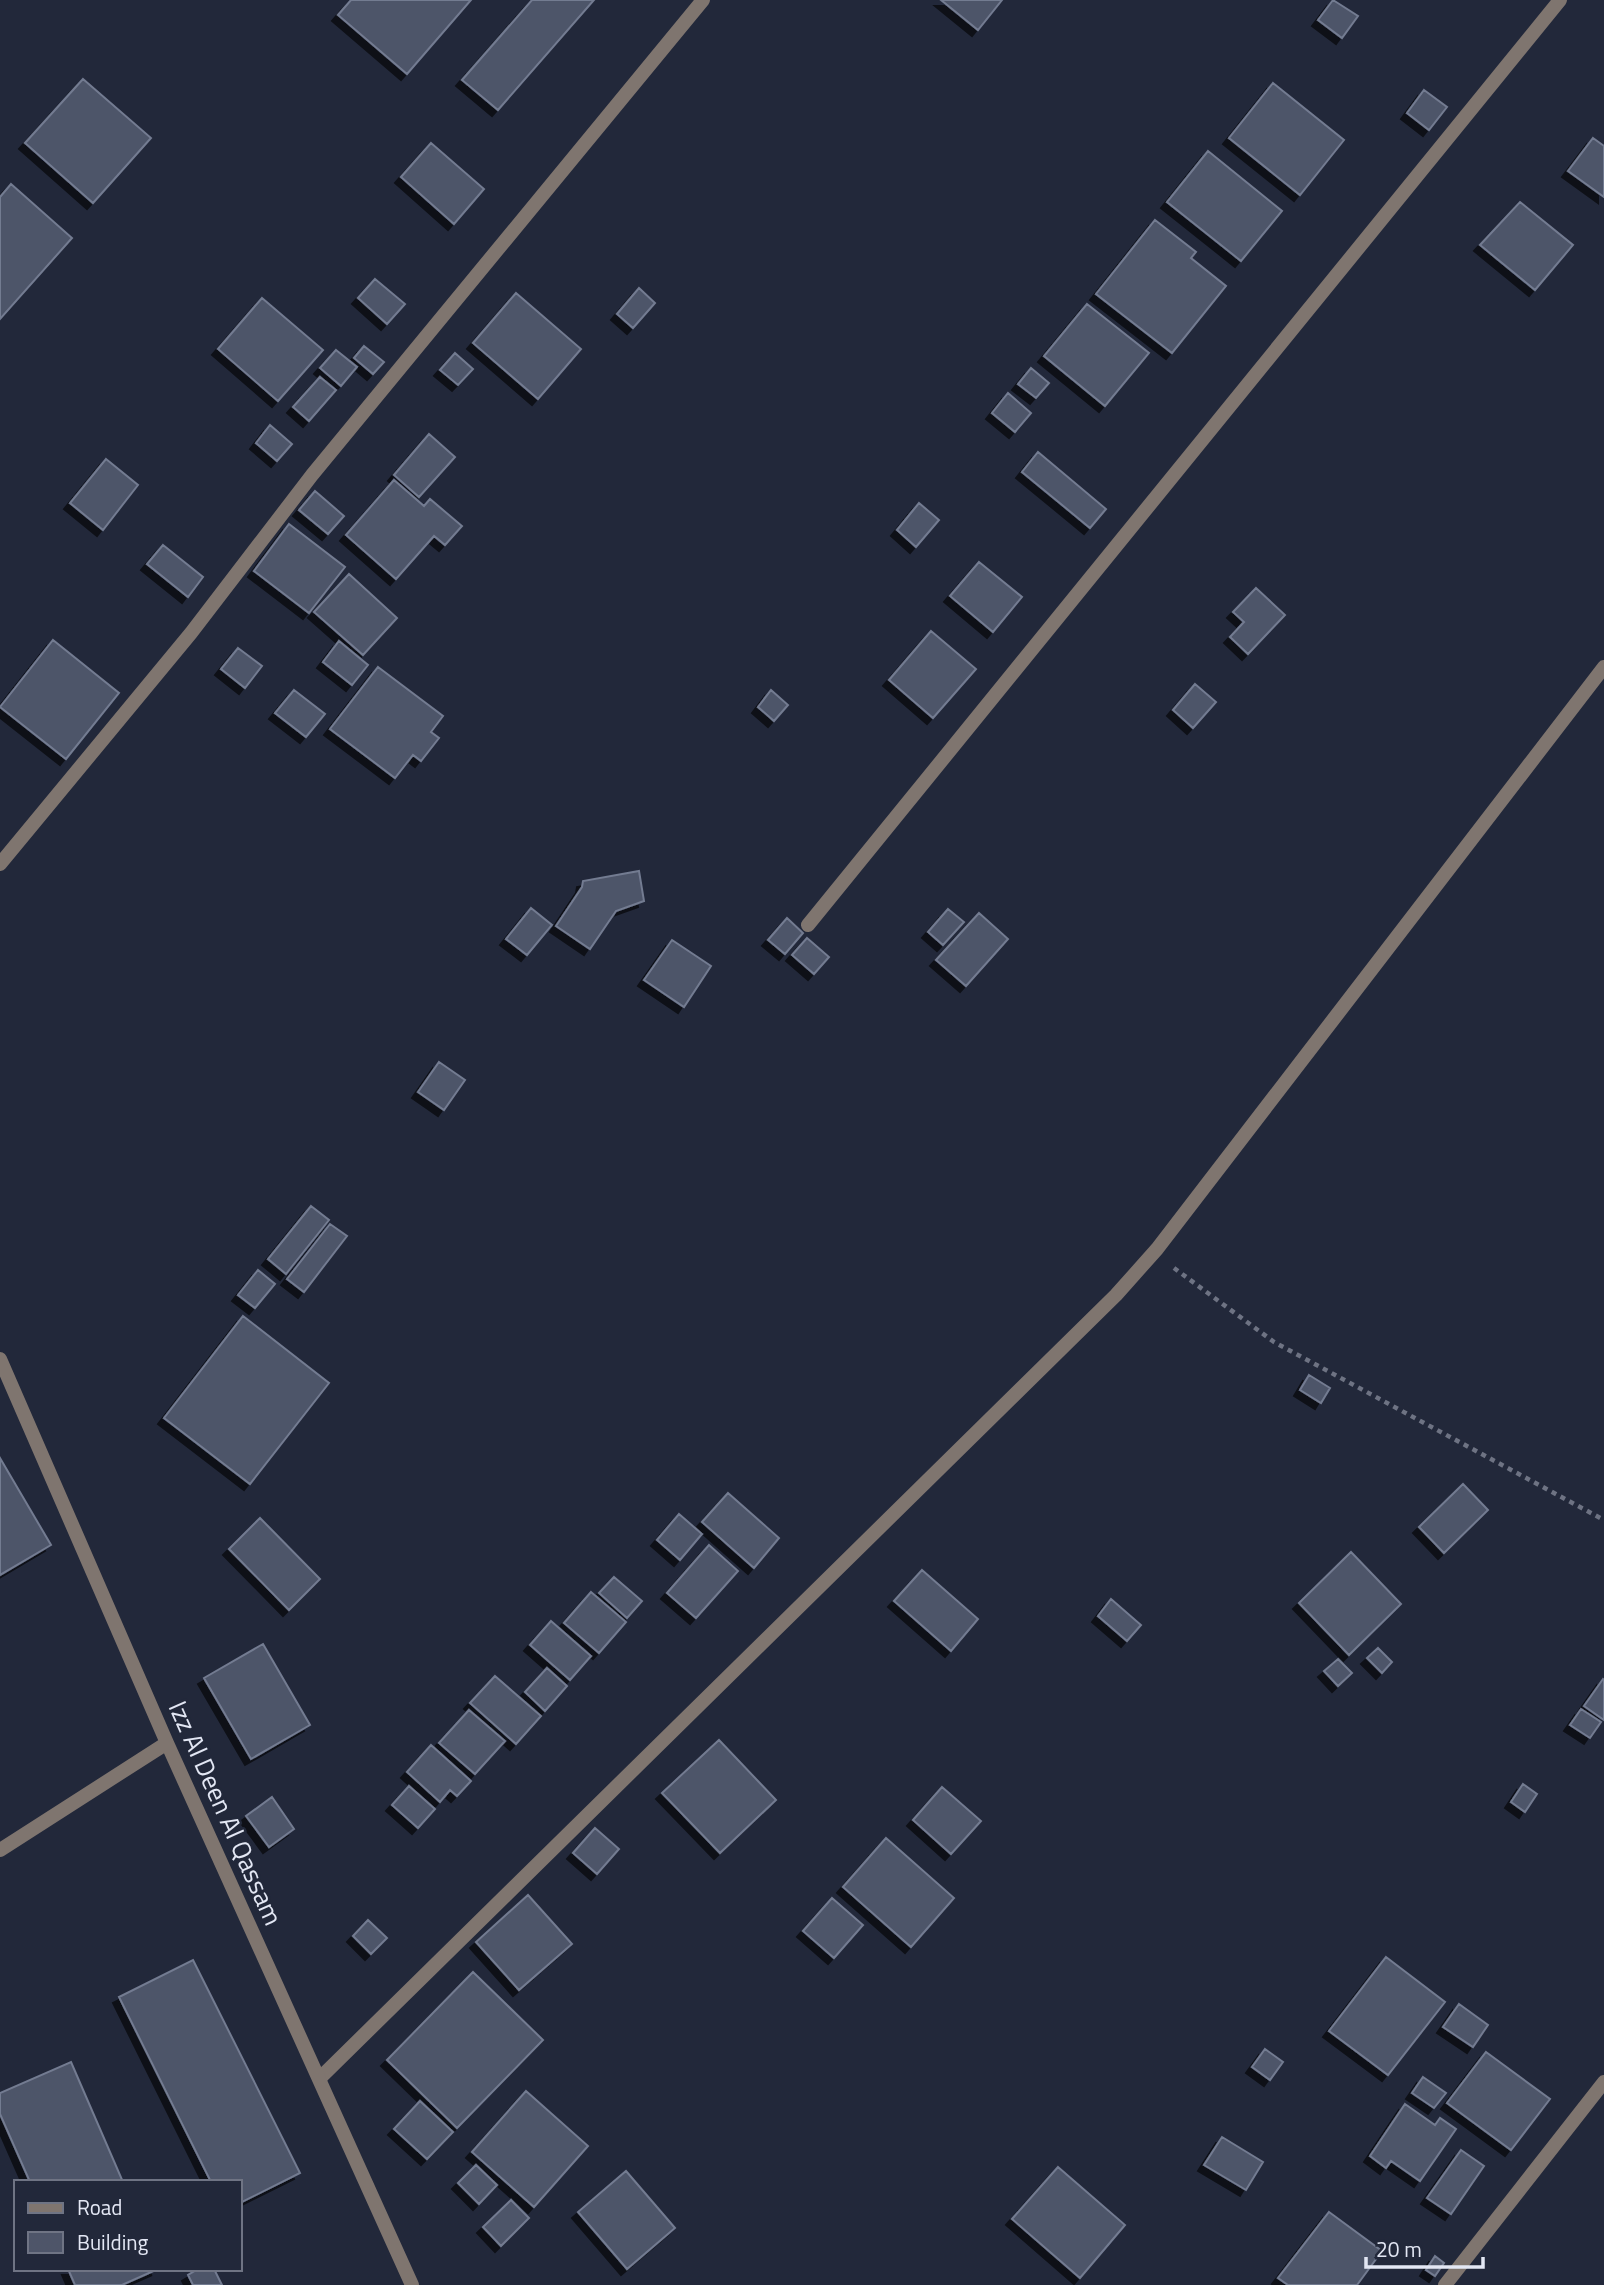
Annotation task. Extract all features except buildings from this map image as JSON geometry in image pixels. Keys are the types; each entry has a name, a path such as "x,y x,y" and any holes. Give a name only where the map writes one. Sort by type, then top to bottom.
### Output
{"street":[{"path":"0,864 191,633 312,475 703,0"},
{"path":"808,925 1560,0"},
{"path":"320,2078 1116,1296 1157,1249 1604,667"},
{"name":"Izz Al Deen Al Qassam","path":"0,1359 167,1743 412,2285"},
{"path":"0,1850 167,1743"},
{"path":"1445,2285 1604,2082"}],"path":[{"path":"1157,1249 1178,1272 1274,1342 1604,1520"}]}
